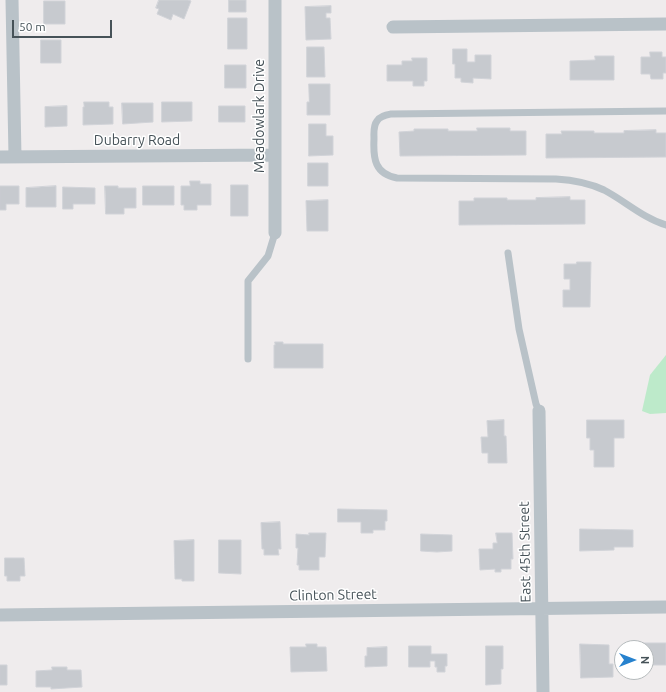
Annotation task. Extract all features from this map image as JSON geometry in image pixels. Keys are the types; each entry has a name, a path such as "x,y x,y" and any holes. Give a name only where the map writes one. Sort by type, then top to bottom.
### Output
{"street":[{"path":"12,0 15,156"},
{"name":"Meadowlark Drive","path":"275,0 275,233"},
{"path":"393,27 666,24"},
{"name":"Dubarry Road","path":"0,157 275,154"},
{"name":"East 45th Street","path":"539,411 543,692"},
{"name":"Clinton Street","path":"0,615 666,607"}],"lane":[{"path":"666,111 391,114 385,115 377,121 374,130 373,155 376,164 382,172 391,177 397,178 556,179 578,182 604,190 651,218 666,225"},
{"path":"248,359 248,281 268,256 275,233"},
{"path":"508,254 519,329 536,404 539,411"}],"green space":[{"path":"666,355 666,413 650,414 642,411 650,375"}],"building":[{"path":"159,0 191,1 184,19 173,14 171,20 157,14 159,9 156,8"},
{"path":"229,0 246,0 246,12 229,12"},
{"path":"44,1 65,1 65,24 44,24"},
{"path":"331,6 331,13 326,13 326,18 330,18 331,39 306,40 305,7"},
{"path":"228,18 247,18 247,49 228,49"},
{"path":"41,40 61,40 61,63 41,63"},
{"path":"307,47 324,47 325,77 307,77"},
{"path":"453,49 467,49 467,62 475,62 475,55 491,55 491,79 473,78 473,83 461,82 461,78 455,78"},
{"path":"650,52 662,52 662,57 666,57 666,73 663,73 663,79 651,79 650,74 641,74 641,57 650,57"},
{"path":"595,56 614,56 614,80 570,80 570,61 595,60"},
{"path":"412,58 427,58 427,81 424,81 424,86 413,86 413,81 387,81 387,65 402,65 402,61 412,61"},
{"path":"225,65 246,65 246,88 225,88"},
{"path":"309,84 330,84 330,115 307,115"},
{"path":"84,102 109,102 109,107 113,107 113,124 83,125"},
{"path":"162,102 192,102 192,121 162,122"},
{"path":"122,103 153,103 153,122 123,124"},
{"path":"67,106 67,126 45,127 45,107"},
{"path":"219,106 245,106 245,122 219,122"},
{"path":"309,124 326,124 326,136 333,136 333,155 309,156"},
{"path":"477,128 510,128 510,131 526,131 526,155 400,156 399,132 414,131 414,129 477,131"},
{"path":"656,130 656,133 666,133 666,157 546,158 546,134 562,134 561,131 624,133 624,131"},
{"path":"308,163 328,163 328,186 308,186"},
{"path":"190,181 200,181 200,184 211,184 211,205 197,205 197,210 184,210 184,205 181,205 181,186 190,186"},
{"path":"231,185 248,185 248,216 231,216"},
{"path":"0,186 19,186 19,204 6,204 6,210 0,210"},
{"path":"56,186 56,207 26,207 26,188"},
{"path":"105,186 136,188 136,208 124,208 124,214 106,214"},
{"path":"143,186 174,186 174,205 143,205"},
{"path":"63,187 95,188 95,204 73,204 73,209 63,209"},
{"path":"570,197 570,200 585,200 585,224 459,225 459,201 474,201 474,198 536,200 536,198"},
{"path":"328,200 328,231 307,231 306,201"},
{"path":"577,262 591,262 590,307 563,307 563,290 570,290 570,279 564,279 564,264 576,264"},
{"path":"275,342 283,342 283,344 323,344 323,368 274,368"},
{"path":"504,420 507,463 488,463 488,453 482,453 481,437 488,437 487,421"},
{"path":"587,420 624,420 624,438 614,438 614,467 594,467 594,450 590,450 590,438 587,438"},
{"path":"338,509 387,510 385,530 373,530 373,533 361,533 361,522 338,522"},
{"path":"280,522 281,549 278,549 279,555 264,555 264,549 262,549 261,523"},
{"path":"580,529 633,530 633,547 614,547 614,550 580,551"},
{"path":"309,533 326,533 325,557 319,557 319,570 299,570 299,565 297,565 298,548 296,548 296,534 309,535"},
{"path":"496,533 512,533 513,559 511,559 511,569 501,569 501,572 495,572 495,569 480,570 479,549 493,549 493,543 497,543"},
{"path":"421,534 452,535 452,551 421,551"},
{"path":"194,540 194,581 182,581 182,579 175,579 174,541"},
{"path":"219,540 241,540 241,574 219,573"},
{"path":"5,558 24,558 25,576 20,576 20,581 7,581 7,576 5,576"},
{"path":"654,643 666,643 666,665 654,665"},
{"path":"306,644 317,644 317,647 326,647 327,671 291,672 290,647 306,647"},
{"path":"580,644 609,645 609,664 613,664 613,677 581,678"},
{"path":"409,646 431,646 431,654 447,654 447,666 445,666 445,672 437,672 435,661 430,661 430,667 409,667"},
{"path":"486,646 503,646 503,669 501,669 501,684 486,685"},
{"path":"387,647 387,666 365,667 367,648"},
{"path":"0,665 7,665 7,685 0,685"},
{"path":"52,667 67,667 67,670 81,670 82,687 51,689 51,687 36,687 36,671 52,670"}]}
